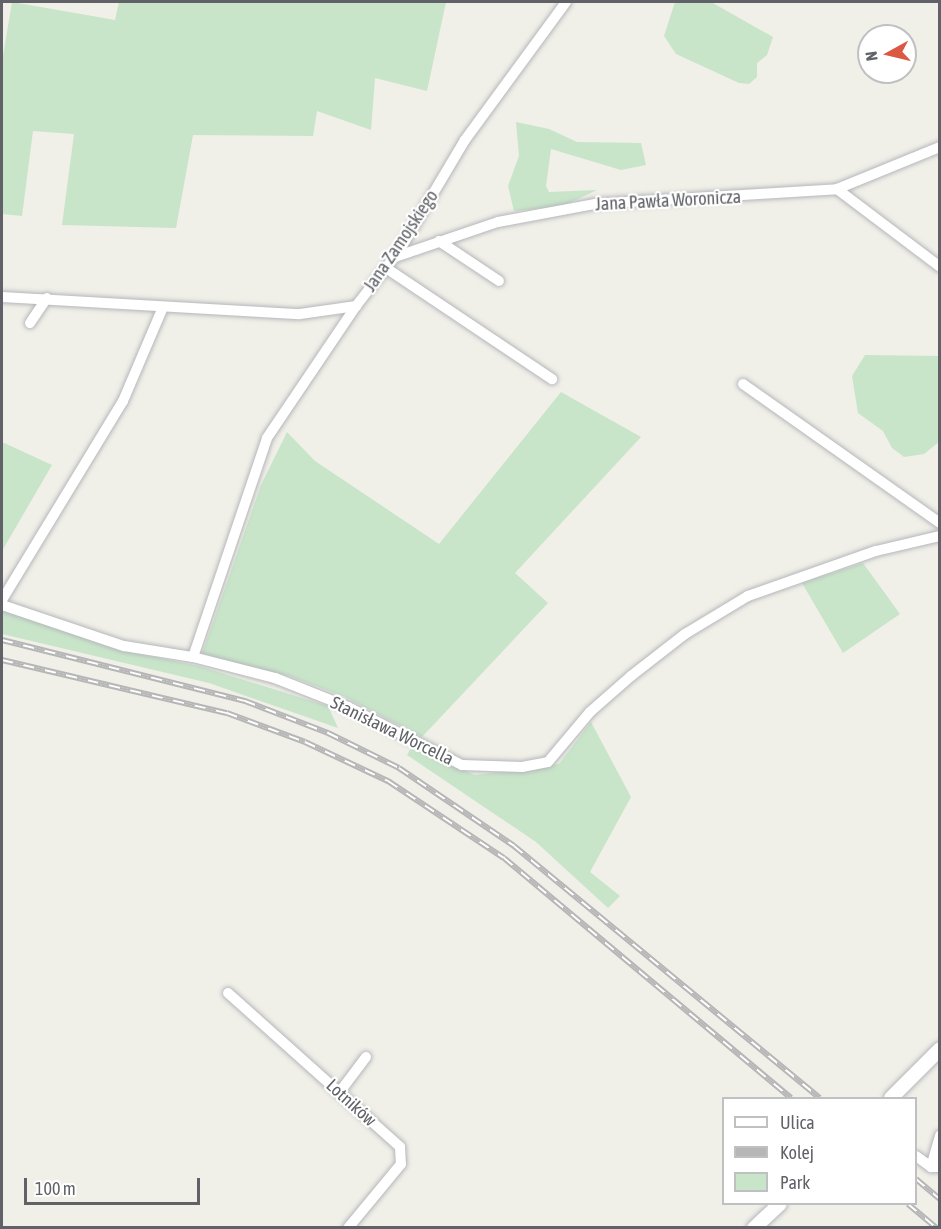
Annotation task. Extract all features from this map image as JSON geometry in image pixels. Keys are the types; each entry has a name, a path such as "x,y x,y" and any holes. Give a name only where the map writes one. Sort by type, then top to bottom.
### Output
{"street":[{"name":"Jana Zamojskiego","path":"2,297 300,314 356,306 394,257 465,140 566,2"},
{"name":"Jana Pawła Woronicza","path":"394,257 498,222 595,204 837,189 939,147"},
{"path":"837,189 939,267"},
{"path":"439,241 499,281"},
{"path":"386,268 552,379"},
{"path":"30,324 46,298"},
{"path":"193,657 267,438 356,306"},
{"path":"2,600 123,401 163,307"},
{"path":"743,384 939,523"},
{"name":"Stanisława Worcella","path":"2,605 124,646 193,657 274,678 328,699 462,765 522,767 548,762 590,712 631,676 685,634 748,596 876,550 939,536"},
{"name":"Lotników","path":"228,993 400,1147 401,1164 348,1227"},
{"path":"892,1097 939,1049"},
{"path":"339,1093 366,1057"},
{"path":"917,1157 935,1167 939,1135"},
{"path":"754,1227 778,1205"}],"green space":[{"path":"12,2 115,20 119,2 446,2 427,91 375,78 371,130 317,111 313,136 193,135 176,228 62,225 74,134 33,131 22,216 2,214 2,62"},
{"path":"675,2 711,2 773,37 767,55 757,63 757,77 749,84 739,83 676,54 664,36"},
{"path":"516,122 549,129 577,142 641,143 646,165 621,170 551,149 546,186 549,192 597,190 563,206 514,211 508,186 519,156"},
{"path":"865,355 939,356 939,442 924,454 904,457 892,448 883,431 858,413 852,376"},
{"path":"561,392 641,437 515,573 548,603 422,737 345,697 289,676 202,654 261,485 287,432 315,461 439,544"},
{"path":"2,442 52,465 2,551"},
{"path":"863,563 900,614 843,653 802,583"},
{"path":"2,610 115,649 199,666 328,706 338,728 209,683 2,634"},
{"path":"591,722 631,797 590,872 620,896 608,908 536,842 407,755 411,748 475,775 559,764"}],"railway":[{"path":"2,640 245,701 328,733 399,768 514,846 819,1097"},
{"path":"2,660 227,713 305,742 388,781 504,858 790,1097"},
{"path":"917,1180 940,1199"},
{"path":"909,1205 937,1228"}]}
